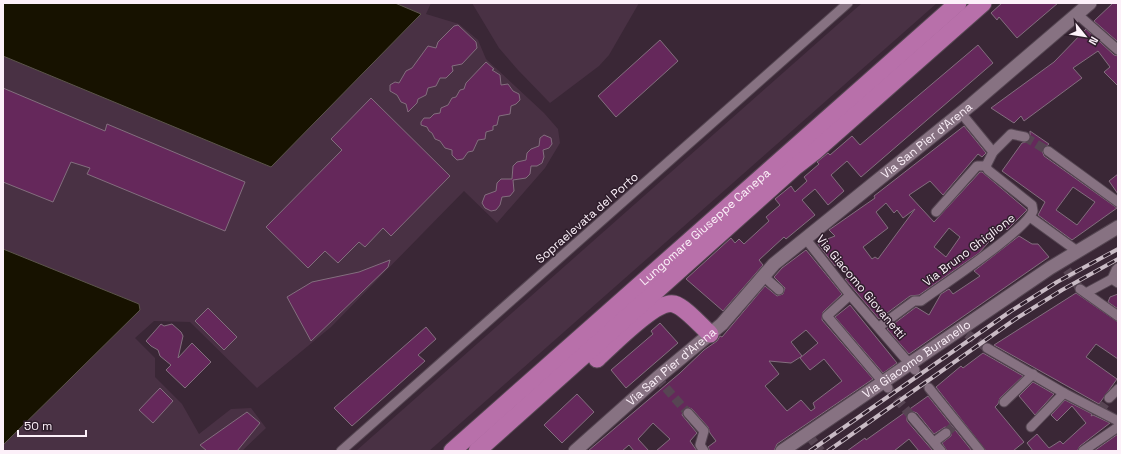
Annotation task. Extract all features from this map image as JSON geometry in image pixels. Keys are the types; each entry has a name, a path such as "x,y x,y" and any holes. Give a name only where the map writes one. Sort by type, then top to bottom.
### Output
{"highway":[{"name":"Lungomare Giuseppe Canepa","path":"452,451 958,3"},
{"name":"Lungomare Giuseppe Canepa","path":"477,451 521,410 790,171 814,152 983,3"},
{"path":"496,434 536,412 636,324 665,304 676,305 710,334"}],"street":[{"name":"Sopraelevata del Porto","path":"341,451 848,3"},
{"name":"Via San Pier d'Arena","path":"574,451 657,378 722,324 774,264 805,238 878,182 1090,3"},
{"path":"1077,14 1118,50"},
{"path":"960,113 993,152"},
{"path":"986,166 993,152 1011,134 1025,137"},
{"path":"1048,151 1118,202"},
{"path":"936,212 977,166 986,166"},
{"path":"986,166 988,170 1030,203 1033,211 1030,217 1077,251"},
{"name":"Via Bruno Ghiglione","path":"879,327 914,301 921,301 1007,238 1030,217"},
{"name":"Via Giacomo Buranello","path":"782,451 886,386 1059,267 1077,251 1118,227"},
{"name":"Via Giacomo Giovanetti","path":"805,238 850,295 912,367"},
{"path":"1118,268 1116,270 1115,281 1083,291 1118,316"},
{"path":"763,276 779,290"},
{"path":"850,295 827,316 886,386"},
{"path":"987,348 1064,393 1118,421"},
{"path":"1004,402 1033,374"},
{"path":"929,388 980,451"},
{"path":"1108,398 1118,389"},
{"path":"1031,427 1064,393"},
{"path":"688,413 704,431 700,445 704,451"},
{"path":"912,417 941,451"},
{"path":"1083,451 1118,427"},
{"path":"934,442 946,433"}],"shaded area":[{"path":"3,3 395,3 421,14 271,167 3,56"},
{"path":"395,3 431,3 426,14 459,24 478,40 486,59 544,113 558,129 560,143 545,168 497,223 464,191 331,327 257,388 190,322 154,321 135,338 155,358 155,377 182,404 199,434 231,409 251,408 266,428 242,451 3,451 3,445 140,310 139,304 3,249 3,56 271,167 421,14"},
{"path":"472,3 639,3 609,55 599,66 550,103 499,48"},
{"path":"862,3 937,3 429,451 356,451"},
{"path":"3,249 139,304 140,310 3,445"}],"building":[{"path":"1002,3 1058,3 1017,38 999,17 997,20 991,13"},
{"path":"1113,3 1118,3 1118,42 1094,21"},
{"path":"458,25 476,42 477,48 462,64 452,66 453,71 446,78 440,78 436,86 428,88 426,95 418,99 417,103 408,112 406,104 401,102 397,95 390,91 390,85 395,82 399,83 406,71 412,68 428,46 436,48 438,42 454,26"},
{"path":"1086,29 1114,55 1118,56 1118,86 1104,72 1110,67 1098,51 1073,68 1082,78 1024,121 1021,116 1014,123 991,108 1054,62"},
{"path":"660,40 678,61 616,117 598,96"},
{"path":"978,45 993,63 861,177 847,161 831,175 844,191 828,205 815,189 802,200 815,215 786,239 784,237 759,260 763,265 723,311 686,279 731,238 735,243 739,239 744,244 769,221 766,217 780,205 775,199 791,186 795,192 807,181 804,177 819,164 817,162 828,153 830,155 852,136 860,145"},
{"path":"486,62 494,69 492,70 500,75 501,85 508,84 513,91 519,94 520,100 511,106 510,114 499,116 497,125 493,126 493,130 486,132 485,139 478,140 473,151 468,152 463,159 457,160 452,155 452,150 445,148 440,141 435,139 427,127 421,125 421,122 424,118 430,118 434,114 440,113 441,108 448,105 452,98 456,97 460,90 464,89 466,83"},
{"path":"3,88 105,131 107,124 245,182 225,231 87,174 90,168 71,162 53,202 3,182"},
{"path":"371,98 450,176 391,236 383,228 365,247 359,242 338,263 325,251 308,268 266,227 342,150 331,139"},
{"path":"964,126 986,153 982,157 978,154 943,195 930,181 909,195 934,222 980,172 982,172 1027,210 1007,230 1003,226 979,253 919,295 910,296 879,319 845,279 848,278 839,263 835,266 817,243 835,236 829,230 875,198 874,196","holes":["886,203 894,213 897,210 903,218 915,209 878,259 875,257 872,259 863,247 888,228 876,212","949,228 960,237 946,257 934,247"]},
{"path":"1030,131 1049,144 1042,150 1044,156 1117,208 1072,240 1038,215 1045,202 1002,171 1022,143 1030,141","holes":["1073,187 1095,202 1077,225 1056,210"]},
{"path":"544,135 551,138 552,144 549,148 543,150 544,157 542,163 537,166 531,166 530,174 526,178 513,180 514,191 510,196 502,197 500,205 496,210 491,211 485,208 482,203 485,195 496,191 497,183 501,179 512,179 513,166 517,162 526,160 527,153 531,149 539,146 540,138"},
{"path":"1118,174 1118,194 1109,181"},
{"path":"1019,236 1032,244 1038,244 1049,257 909,354 887,329 916,307 929,315 941,294 949,289 953,294 980,276 974,271"},
{"path":"806,250 842,294 823,312 822,320 873,379 777,444 774,451 710,451 708,447 716,441 710,433 708,427 692,409 687,407 684,409 682,415 697,433 690,441 697,451 656,451 670,439 653,423 638,439 649,451 634,451 629,445 622,451 588,451 680,373 704,350 717,341 720,336 722,337 765,286 777,296 783,294 785,288 774,277 782,268","holes":["806,330 818,343 800,358 810,370 824,359 842,381 813,403 815,408 811,411 801,400 787,411 765,386 779,374 769,361 791,363 802,356 791,342"]},
{"path":"390,260 388,267 311,341 287,297 312,282 359,272"},
{"path":"1076,293 1118,322 1118,359 1096,344 1086,357 1117,379 1099,404 994,345"},
{"path":"1118,294 1118,309 1108,302 1110,297"},
{"path":"850,305 897,363 883,373 835,317"},
{"path":"208,308 237,337 224,350 195,321"},
{"path":"660,323 678,343 626,388 611,370 653,334 651,331"},
{"path":"161,324 164,326 172,324 181,332 183,336 178,358 192,343 211,362 185,388 166,370 171,365 160,356 158,350 146,341"},
{"path":"426,327 436,339 418,355 425,361 352,426 334,408"},
{"path":"983,353 1023,376 1000,398 995,407 1024,442 1013,451 986,451 936,387 961,366 963,368"},
{"path":"1033,382 1054,394 1035,415 1019,396"},
{"path":"160,388 173,401 153,423 139,410"},
{"path":"577,394 594,412 562,443 544,425"},
{"path":"928,396 972,451 947,451 942,443 951,436 951,429 945,427 934,434 917,413 911,411 907,415 907,421 933,451 919,451 909,439 894,451 847,451 865,438 866,440"},
{"path":"1065,400 1092,414 1091,416 1093,415 1110,423 1080,446 1077,451 1033,451 1027,443 1037,434 1049,448 1060,441 1063,444 1086,423 1072,406 1057,421 1051,415"},
{"path":"247,412 260,423 237,451 207,451 200,445"},
{"path":"1118,434 1118,451 1094,451"}],"tunnel":[{"path":"1025,137 1048,151"},
{"path":"1067,270 1080,289"},
{"path":"967,334 987,348"},
{"path":"915,370 929,388"},
{"path":"657,378 688,413"},
{"path":"888,388 912,417"},
{"path":"1100,411 1109,398"},
{"path":"946,433 957,423"},
{"path":"809,436 821,451"}],"railway":[{"path":"810,451 1011,311 1057,282 1118,249"},
{"path":"828,451 1017,318 1062,290 1118,259"}]}
